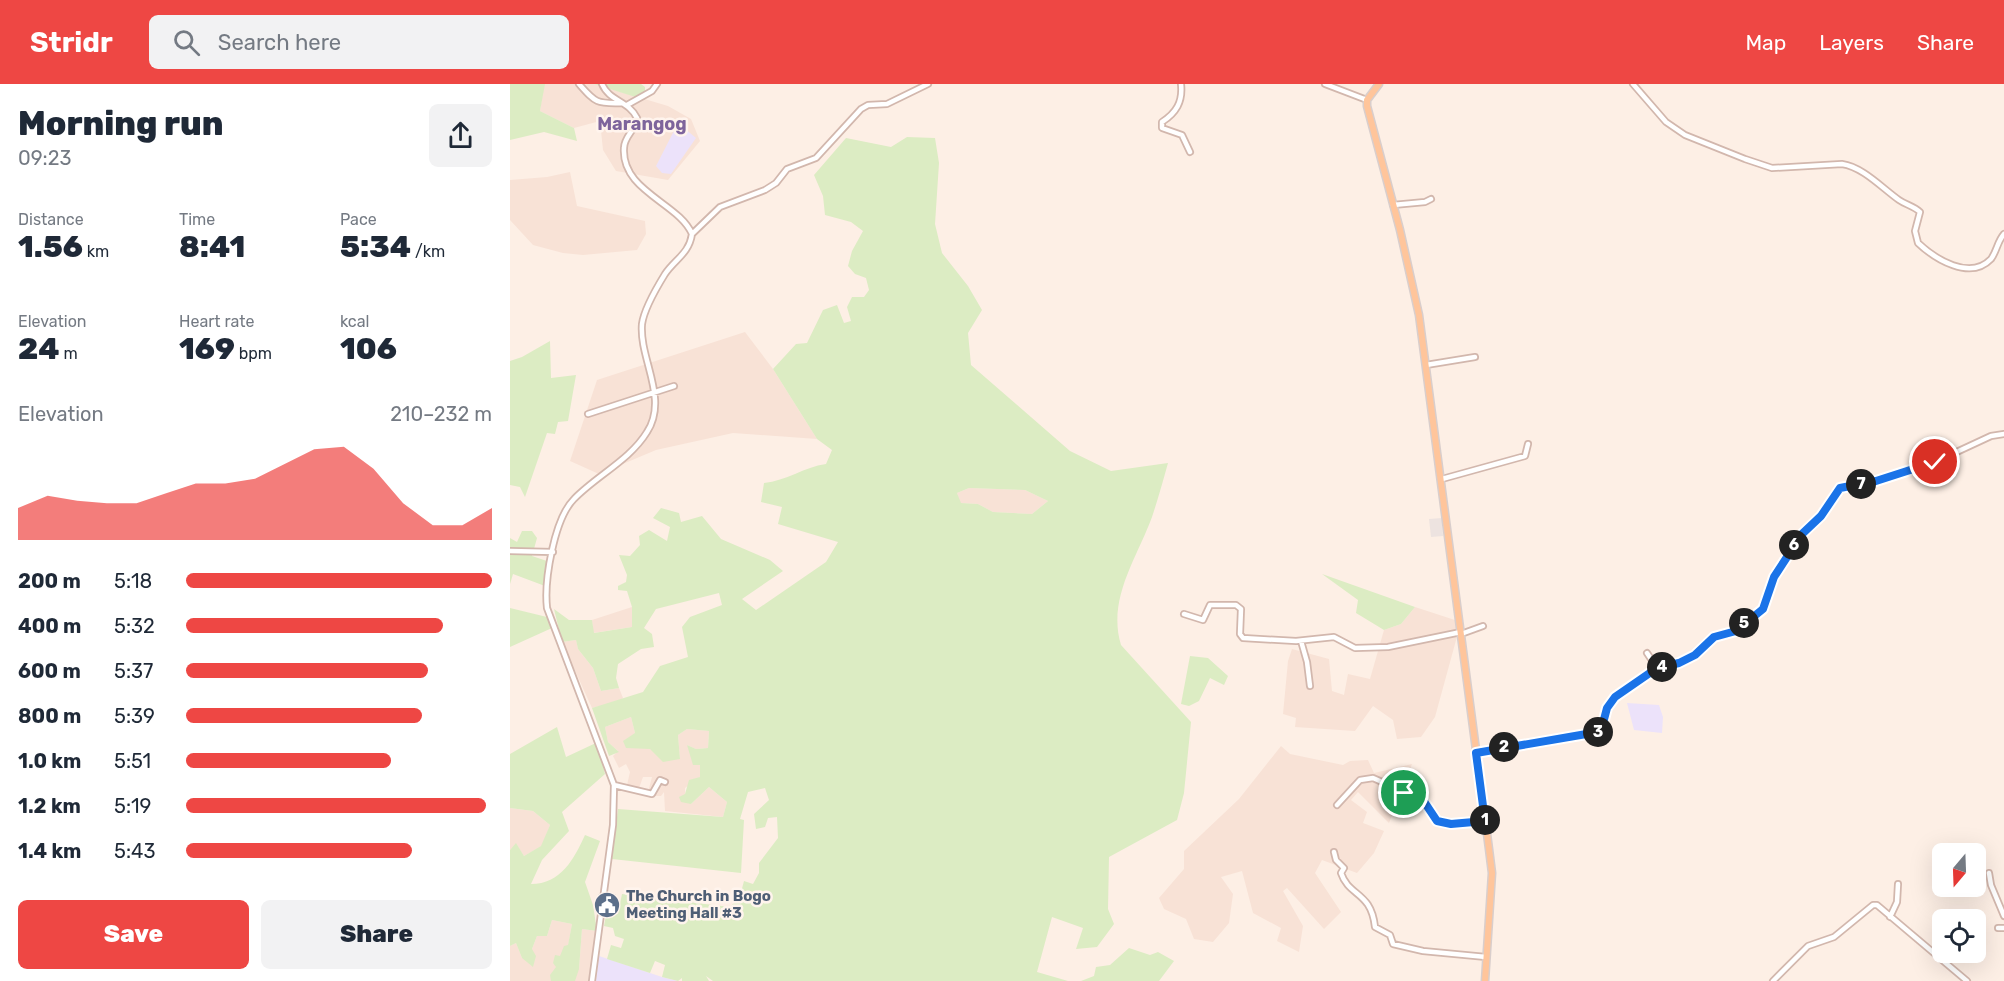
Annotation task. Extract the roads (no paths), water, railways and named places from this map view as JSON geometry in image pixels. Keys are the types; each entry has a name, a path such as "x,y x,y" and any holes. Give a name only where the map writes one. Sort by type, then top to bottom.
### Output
{"main road":[{"path":"1379,84 1367,100 1416,300 1442,479 1492,873 1485,981"}],"street":[{"path":"579,84 590,99 606,104 625,104 652,91 657,84"},
{"path":"602,84 605,91 634,112 637,122 624,147 628,169 635,180 685,224 692,234"},
{"path":"592,981 613,825 614,785 547,608 547,583 562,518 574,498 627,454 648,431 654,405 654,392 642,323 665,274 689,248 692,234 720,207 765,190 776,183 787,169 816,158 861,109 868,105 887,104 928,84"},
{"path":"1181,84 1179,106 1174,114 1162,122 1162,128 1182,135 1190,152"},
{"path":"1325,84 1367,100"},
{"path":"1633,84 1666,122 1685,135 1745,159 1772,168 1842,164 1852,167 1920,212 1915,231 1918,243 1941,260 1964,268 1983,265 1993,256 1998,241 2004,234"},
{"path":"1393,205 1425,202 1431,199"},
{"path":"1426,365 1475,357"},
{"path":"588,414 674,386"},
{"path":"1476,753 1598,732 1602,727 1607,708 1615,697 1657,668 1679,663 1695,655 1714,637 1736,631 1763,609 1779,569 1802,534 1821,516 1840,488 1876,481 1935,462 1991,436 2004,434"},
{"path":"1442,479 1524,456 1528,444"},
{"path":"510,551 553,552"},
{"path":"1184,614 1203,620 1210,605 1236,605 1241,609 1240,634 1243,638 1301,641 1334,637 1355,648 1388,647 1461,633 1483,626"},
{"path":"1301,641 1308,662 1310,686"},
{"path":"1647,653 1657,668"},
{"path":"1337,805 1360,780 1373,778 1423,800 1437,821 1451,824 1485,821"},
{"path":"614,785 651,794 660,780 664,782"},
{"path":"1334,852 1336,860 1344,868 1341,873 1343,879 1368,901 1374,914 1375,927 1390,934 1393,944 1423,951 1486,957"},
{"path":"1989,873 1990,885 2004,916"},
{"path":"1890,917 1897,902 1898,884"},
{"path":"1773,981 1808,946 1834,937 1873,904 1967,981"},
{"path":"1998,928 2004,928"}],"place":[{"name":"The Church in Bogo Meeting Hall #3","path":"607,905"}],"district":[{"name":"Marangog","path":"642,124"}]}
